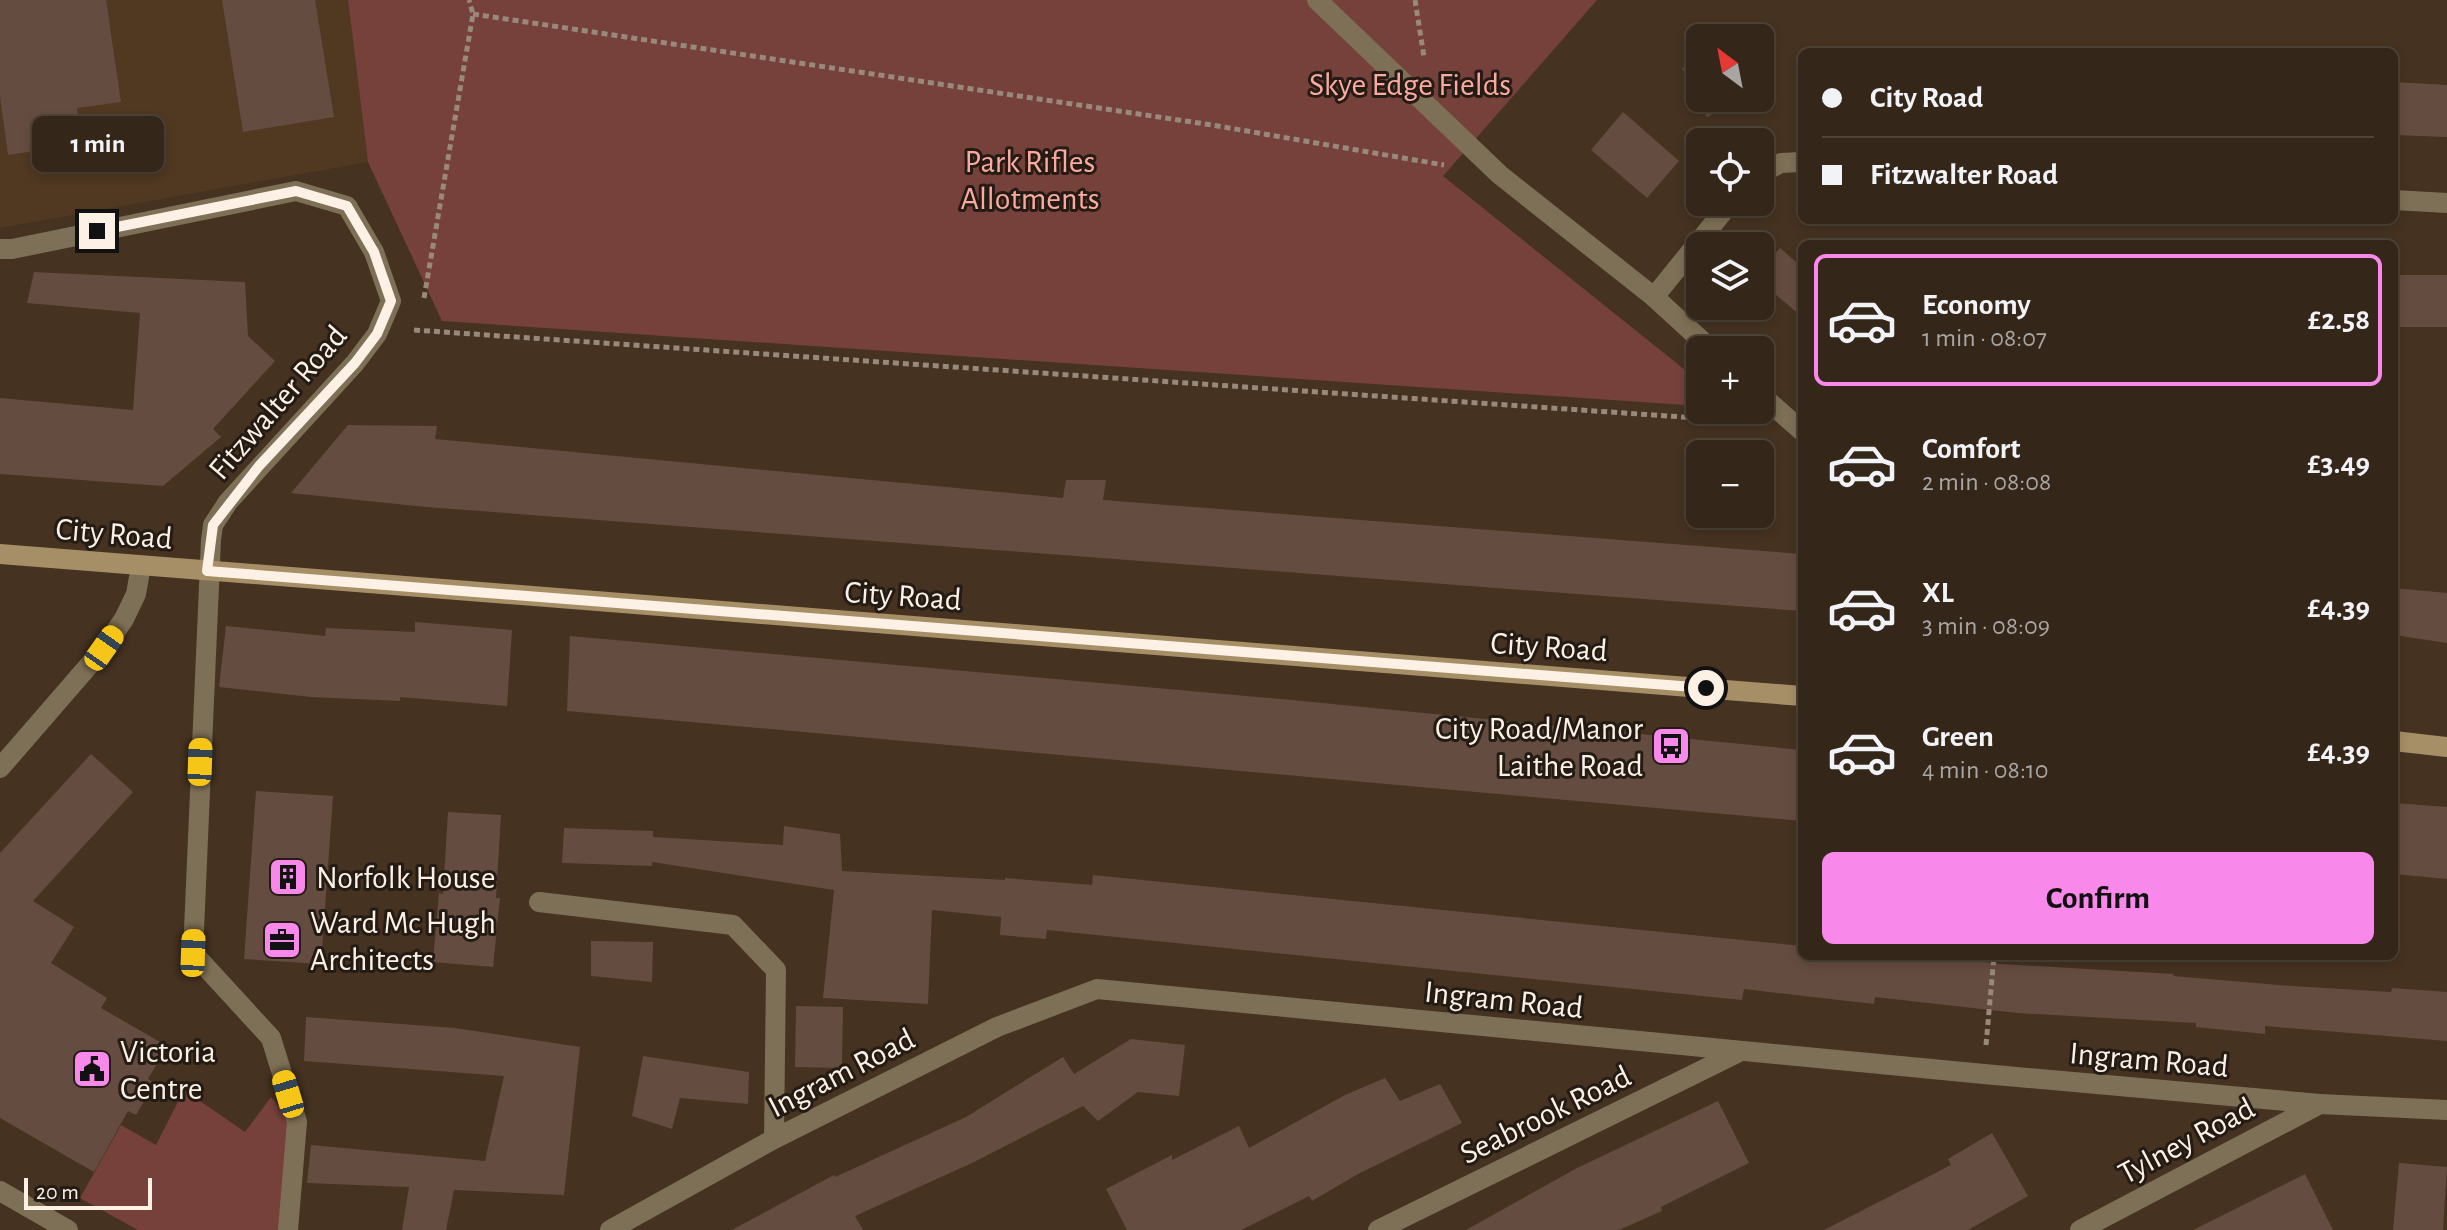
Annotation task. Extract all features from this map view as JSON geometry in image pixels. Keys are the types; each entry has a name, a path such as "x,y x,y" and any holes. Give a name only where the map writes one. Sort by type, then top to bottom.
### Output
{"main road":[{"name":"City Road","path":"0,554 1798,696"},
{"path":"2398,741 2447,747"}],"street":[{"path":"1317,0 1500,175 1654,297 1697,336"},
{"path":"1774,167 1798,162"},
{"name":"Fitzwalter Road","path":"0,249 296,191 347,206 374,252 391,301 377,334 355,363 228,502 213,525 207,571 193,953 271,1038 297,1122 288,1230"},
{"path":"2398,200 2447,203"},
{"path":"1654,297 1720,216"},
{"path":"1774,407 1798,428"},
{"path":"0,768 104,648 124,619 136,594 141,566"},
{"path":"539,902 733,925 776,970 774,1139"},
{"name":"Ingram Road","path":"610,1230 774,1139 997,1027 1097,989 1738,1052 2320,1104 2447,1110"},
{"name":"Seabrook Road","path":"1378,1230 1738,1052"},
{"name":"Tylney Road","path":"2080,1230 2320,1104"},
{"path":"0,1191 68,1230"}],"path":[{"path":"422,308 473,14 469,0"},
{"path":"473,14 1212,125 1500,175"},
{"path":"412,330 417,319"},
{"path":"377,334 412,330 1798,428"},
{"path":"1984,1074 1994,960"}],"shaded area":[{"path":"0,0 348,0 368,162 0,228"}],"green space":[{"name":"Park Rifles Allotments","path":"348,0 1597,0 1443,176 1686,371 1686,405 442,321 368,162"},
{"path":"184,1090 245,1132 271,1097 293,1123 281,1230 138,1230 80,1198 121,1125 156,1145"}],"building":[{"path":"0,0 106,0 121,102 77,108 81,144 8,155 0,96"},
{"path":"222,0 315,0 334,117 243,132"},
{"path":"2398,82 2447,85 2447,137 2398,135"},
{"path":"1623,112 1679,161 1647,198 1591,150"},
{"path":"1780,248 1798,264 1798,314 1774,293 1774,255"},
{"path":"34,272 245,282 248,336 275,361 213,429 221,437 163,486 0,474 0,398 133,410 140,313 27,303"},
{"path":"2398,275 2447,275 2447,327 2398,327"},
{"path":"348,425 437,426 435,439 1063,498 1066,480 1106,480 1103,500 1798,554 1798,611 426,507 291,493"},
{"path":"2398,588 2447,593 2447,643 2398,636"},
{"path":"415,622 512,630 507,706 400,697 400,701 311,697 219,687 226,626 325,636 326,628 415,632"},
{"path":"570,636 1292,700 1798,750 1798,821 567,711"},
{"path":"91,754 133,792 33,901 74,927 51,963 107,998 101,1008 167,1046 148,1079 155,1083 136,1115 128,1111 94,1172 0,1118 0,853"},
{"name":"Norfolk House","path":"256,791 333,796 321,964 244,959"},
{"path":"2398,803 2447,807 2447,879 2398,874"},
{"path":"448,812 501,815 496,898 500,898 493,967 433,962 439,893 443,894"},
{"path":"784,826 840,834 842,871 1092,885 1093,875 1798,946 1798,960 1968,960 2174,974 2292,986 2447,992 2447,1041 2265,1026 2265,1034 2196,1027 2196,1023 2017,1013 1875,997 1874,1004 1744,989 1742,1000 1047,930 1046,939 1000,935 1001,917 932,910 928,1004 823,998 834,890 652,862 652,866 562,863 564,828 653,831 653,837 783,845"},
{"path":"591,941 653,942 652,982 591,976"},
{"path":"796,1006 843,1007 842,1068 795,1067"},
{"path":"306,1017 455,1028 580,1047 564,1195 454,1190 446,1230 402,1230 409,1187 307,1183 311,1145 485,1161 504,1076 304,1061"},
{"path":"1131,1039 1185,1045 1179,1096 1138,1092 1098,1121 1083,1106 972,1163 855,1216 863,1230 732,1230 834,1175 966,1117 1063,1057 1074,1074"},
{"path":"643,1056 749,1072 748,1104 680,1098 672,1129 632,1116"},
{"path":"1385,1078 1400,1101 1440,1084 1462,1123 1358,1174 1312,1201 1309,1196 1241,1230 1127,1230 1106,1189 1172,1155 1172,1160 1239,1126 1249,1148 1345,1095"},
{"path":"1718,1101 1749,1163 1661,1207 1662,1211 1619,1230 1466,1230 1577,1168"},
{"path":"1992,1133 2028,1196 1968,1230 1824,1230 1951,1165 1948,1159"},
{"path":"2399,1163 2447,1167 2443,1230 2393,1230"},
{"path":"2305,1174 2333,1230 2193,1230"}],"place":[{"name":"City Road/Manor Laithe Road","path":"1671,746"},
{"name":"Norfolk House","path":"288,877"},
{"name":"Ward Mc Hugh Architects","path":"282,940"},
{"name":"Victoria Centre","path":"92,1069"}],"route":[{"path":"97,231 296,191 347,206 374,252 391,301 377,334 355,363 228,502 213,525 207,571 1706,688"}],"park label":[{"name":"Skye Edge Fields","path":"1410,84"}]}
